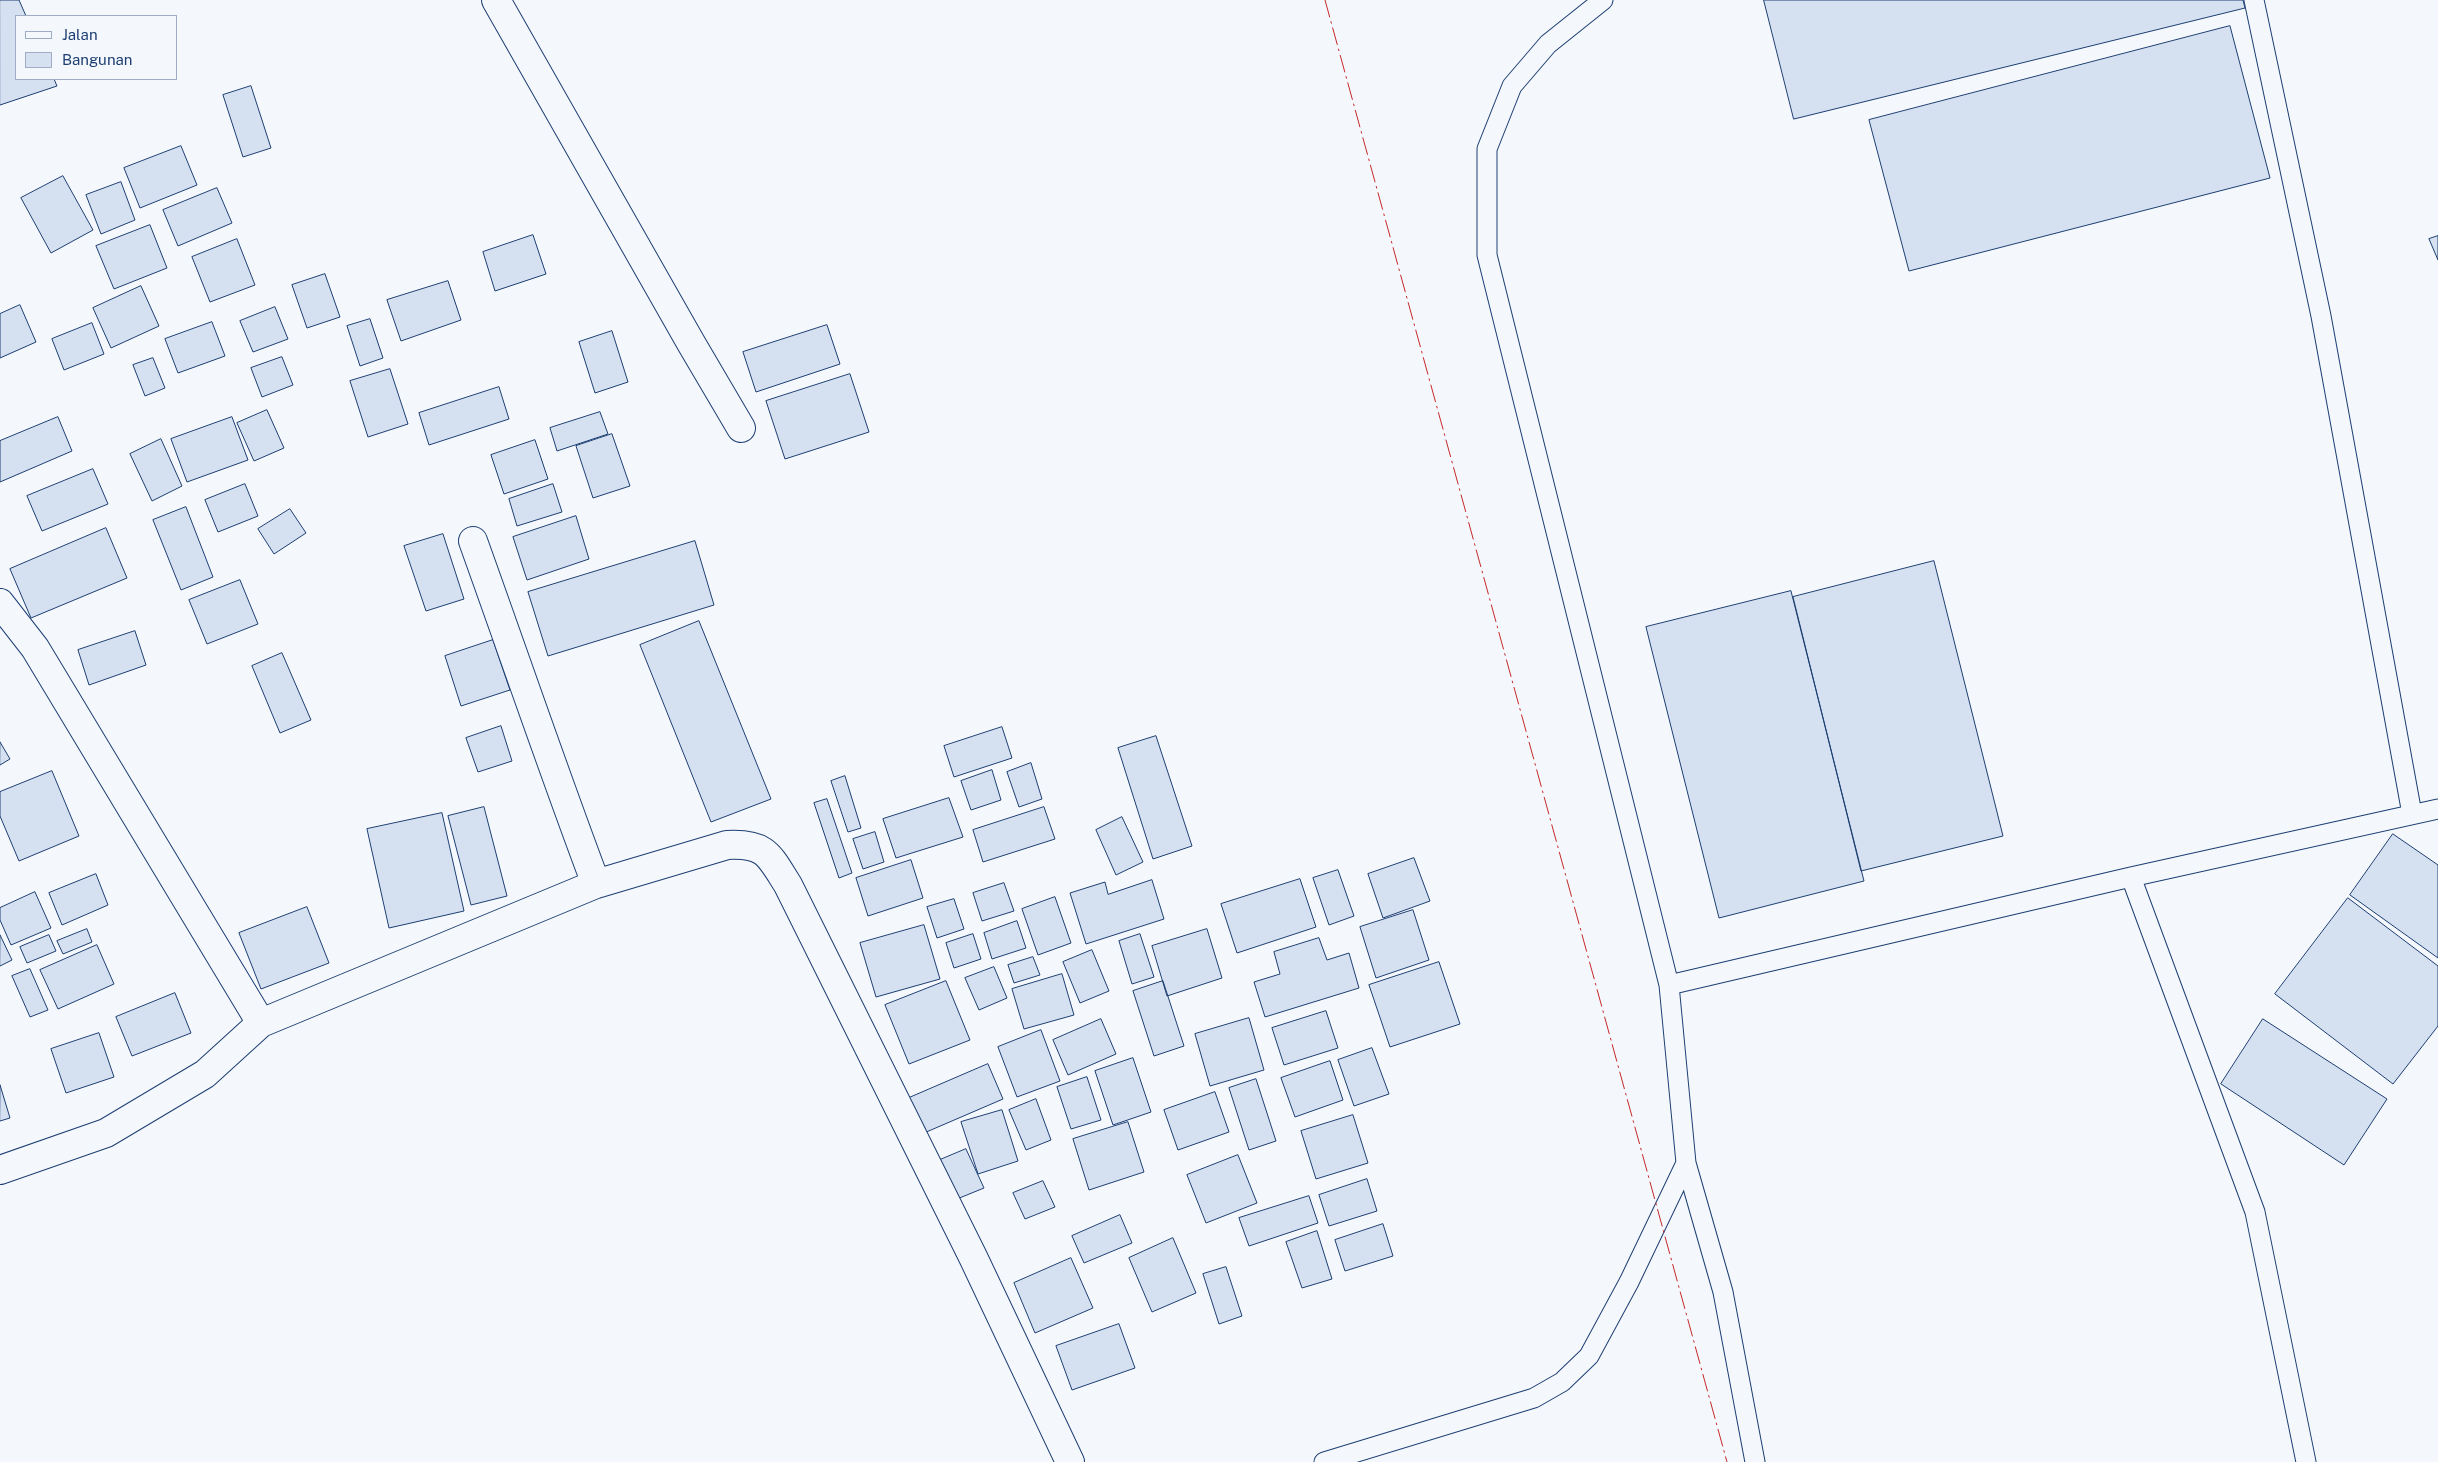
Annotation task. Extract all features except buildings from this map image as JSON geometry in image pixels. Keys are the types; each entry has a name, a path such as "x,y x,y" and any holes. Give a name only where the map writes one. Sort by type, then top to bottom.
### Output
{"street":[{"path":"496,0 671,309 742,428"},
{"path":"473,541 543,743 596,884"},
{"path":"0,603 35,648 261,1022"},
{"path":"0,1170 106,1133 205,1074 261,1022 596,884 727,845 747,844 768,854 788,886 974,1257 1070,1462"}],"lane":[{"path":"1603,0 1548,44 1512,86 1487,149 1487,255 1669,985 1686,1163 1722,1292 1755,1462"},
{"path":"2254,0 2321,316 2412,814"},
{"path":"1669,985 2131,877 2438,809"},
{"path":"2131,877 2255,1212 2306,1462"},
{"path":"1324,1462 1534,1398 1562,1382 1589,1356 1629,1282 1686,1163"}],"power":[{"path":"1325,0 1727,1462"}]}
